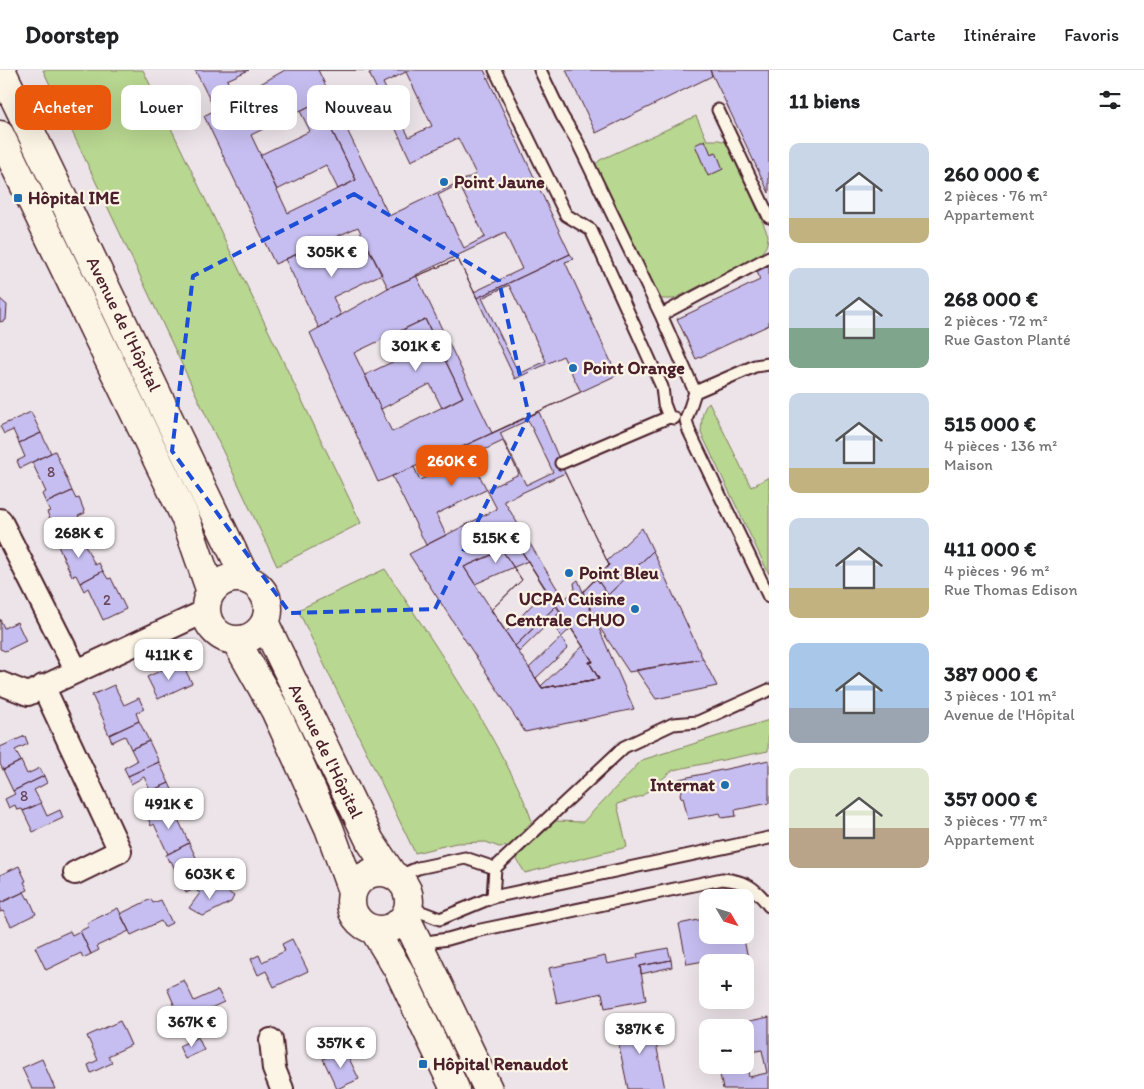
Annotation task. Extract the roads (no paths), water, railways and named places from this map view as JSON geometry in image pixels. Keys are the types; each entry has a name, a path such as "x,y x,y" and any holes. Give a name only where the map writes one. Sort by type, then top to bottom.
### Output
{"street":[{"name":"Avenue de l'Hôpital","path":"1,70 8,106 33,136 246,579"},
{"path":"2,139 33,136"},
{"name":"Avenue de l'Hôpital","path":"2,139 185,517 208,602"},
{"path":"0,520 76,670"},
{"path":"236,578 246,579 262,589 267,598 269,607 265,624 253,636 236,641 227,639 219,635 208,620 208,602 218,584 236,578"},
{"path":"0,683 28,694 208,602"},
{"name":"Avenue de l'Hôpital","path":"265,624 370,841 395,876"},
{"name":"Avenue de l'Hôpital","path":"236,641 275,710 296,755 329,828 352,891"},
{"path":"43,686 120,851 75,873"},
{"path":"373,872 382,872 395,876 407,890 409,899 407,912 399,923 392,928 374,930 366,927 354,916 350,899 357,882 373,872"},
{"path":"407,912 418,943 488,1089"},
{"path":"374,930 398,971 455,1089"},
{"path":"271,1040 274,1069 282,1089"}],"lane":[{"path":"495,70 566,215 591,230 662,387 664,404 669,417"},
{"path":"540,70 562,116 577,141 661,315 695,392 686,420 689,431 769,597"},
{"path":"718,110 769,217"},
{"path":"661,315 769,257"},
{"path":"695,392 755,366 769,364"},
{"path":"561,464 669,417 686,420"},
{"path":"493,897 494,868 624,747 673,724 698,722 769,690"},
{"path":"407,912 440,919 493,897 769,838"},
{"path":"395,876 418,868 465,858 494,868"},
{"path":"418,943 448,939 476,931 722,879 736,880 750,885 769,906"}],"place":[{"name":"Point Jaune","path":"444,182"},
{"name":"Hôpital IME","path":"18,198"},
{"name":"Point Orange","path":"573,368"},
{"name":"Point Bleu","path":"569,573"},
{"name":"UCPA Cuisine Centrale CHUO","path":"635,609"},
{"name":"Internat","path":"725,785"},
{"name":"Hôpital Renaudot","path":"423,1064"}]}
